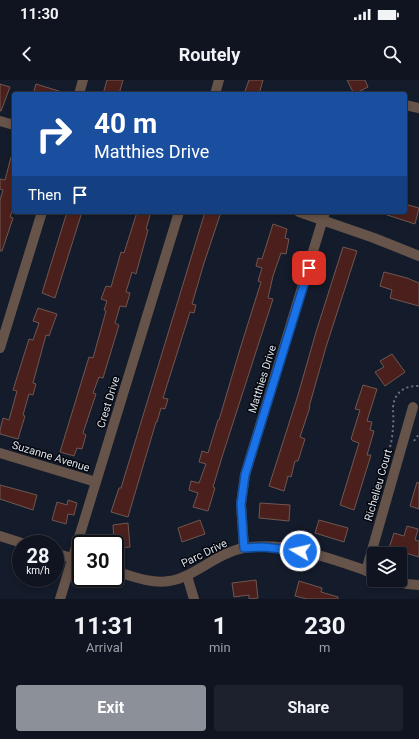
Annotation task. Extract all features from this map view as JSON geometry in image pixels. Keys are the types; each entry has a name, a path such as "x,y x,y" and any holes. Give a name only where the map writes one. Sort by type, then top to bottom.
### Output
{"street":[{"path":"80,92 83,80"},
{"path":"216,92 219,80"},
{"path":"407,106 419,108"},
{"path":"0,121 12,124"},
{"path":"0,348 41,214"},
{"name":"Crest Drive","path":"83,535 96,482 178,214"},
{"path":"312,214 324,216 419,256"},
{"name":"Matthies Drive","path":"244,548 241,504 245,475 324,216"},
{"name":"Richelieu Court","path":"376,547 413,406"},
{"name":"Suzanne Avenue","path":"0,453 96,482"},
{"path":"0,536 12,540"},
{"name":"Parc Drive","path":"124,573 149,580 168,582 187,576 207,563 232,552 244,548 263,547 285,548 314,554 367,571"},
{"name":"Crest Drive","path":"60,599 72,571"},
{"path":"187,576 194,599"},
{"path":"407,584 419,584"}],"path":[{"path":"390,448 394,424 394,400 398,392 408,386 419,386"}],"building":[{"path":"107,80 123,80 120,92 104,92"},
{"path":"249,80 263,80 260,92 245,92"},
{"path":"347,80 365,80 368,87 358,92 353,92"},
{"path":"0,84 10,87 1,111 0,111"},
{"path":"36,84 62,92 34,92"},
{"path":"12,157 12,211 10,217 13,218 2,251 0,251 0,200 3,190 0,189 0,179 5,180"},
{"path":"407,205 419,208 415,224 384,214 407,214"},
{"path":"66,214 81,214 55,298 42,293"},
{"path":"136,214 150,214 146,229 148,230 136,274 132,272 126,292 130,293 126,307 120,306 115,323 119,325 103,378 99,377 93,393 96,394 83,433 86,435 82,449 77,448 74,456 60,452 89,357 93,358 106,311 104,310 107,301 101,299 106,286 111,287 121,252 124,253"},
{"path":"204,214 220,214 192,304 196,305 194,313 190,312 163,398 168,399 165,409 161,408 156,422 128,517 111,512 119,488 121,488"},
{"path":"273,224 287,229 285,238 289,239 286,254 281,253 273,276 268,298 273,299 222,457 208,511 193,507 198,493 189,490 191,481 199,483 206,464 199,462 202,451 208,453 219,420 261,282 258,281 262,268 256,266 258,258 262,259"},
{"path":"343,247 357,251 326,347 310,407 300,437 305,439 298,461 295,461 291,477 288,476 284,491 269,486"},
{"path":"384,272 419,283 419,306 390,298 392,290 380,286"},
{"path":"38,308 57,314 49,336 46,335 33,383 36,384 33,395 29,394 23,415 25,416 18,439 0,434 0,430 3,418 9,420 17,391 13,390 29,339 33,340 39,323 33,321"},
{"path":"392,354 405,372 385,386 375,372 384,367 380,361"},
{"path":"363,385 377,389 367,421 372,422 370,430 374,431 367,455 371,455 354,510 340,505 359,443 351,439 360,410 355,409"},
{"path":"417,482 419,483 419,509 410,506"},
{"path":"0,485 37,495 33,510 0,499"},
{"path":"68,500 77,503 74,515 68,514 66,524 52,520 57,502 67,505"},
{"path":"260,503 290,505 289,521 259,518"},
{"path":"200,520 205,534 182,542 178,528"},
{"path":"319,520 348,528 344,542 315,533"},
{"path":"128,523 130,547 124,548 124,535 114,535 113,525"},
{"path":"407,526 418,529 415,540 419,541 419,557 407,553 407,547 389,547 394,533 404,536"},
{"path":"256,580 258,598 249,599 249,595 234,597 232,583"},
{"path":"299,581 322,588 321,592 338,597 338,599 307,599 295,596"}],"route":[{"path":"300,551 285,548 244,548 241,504 245,475 309,268"}]}
